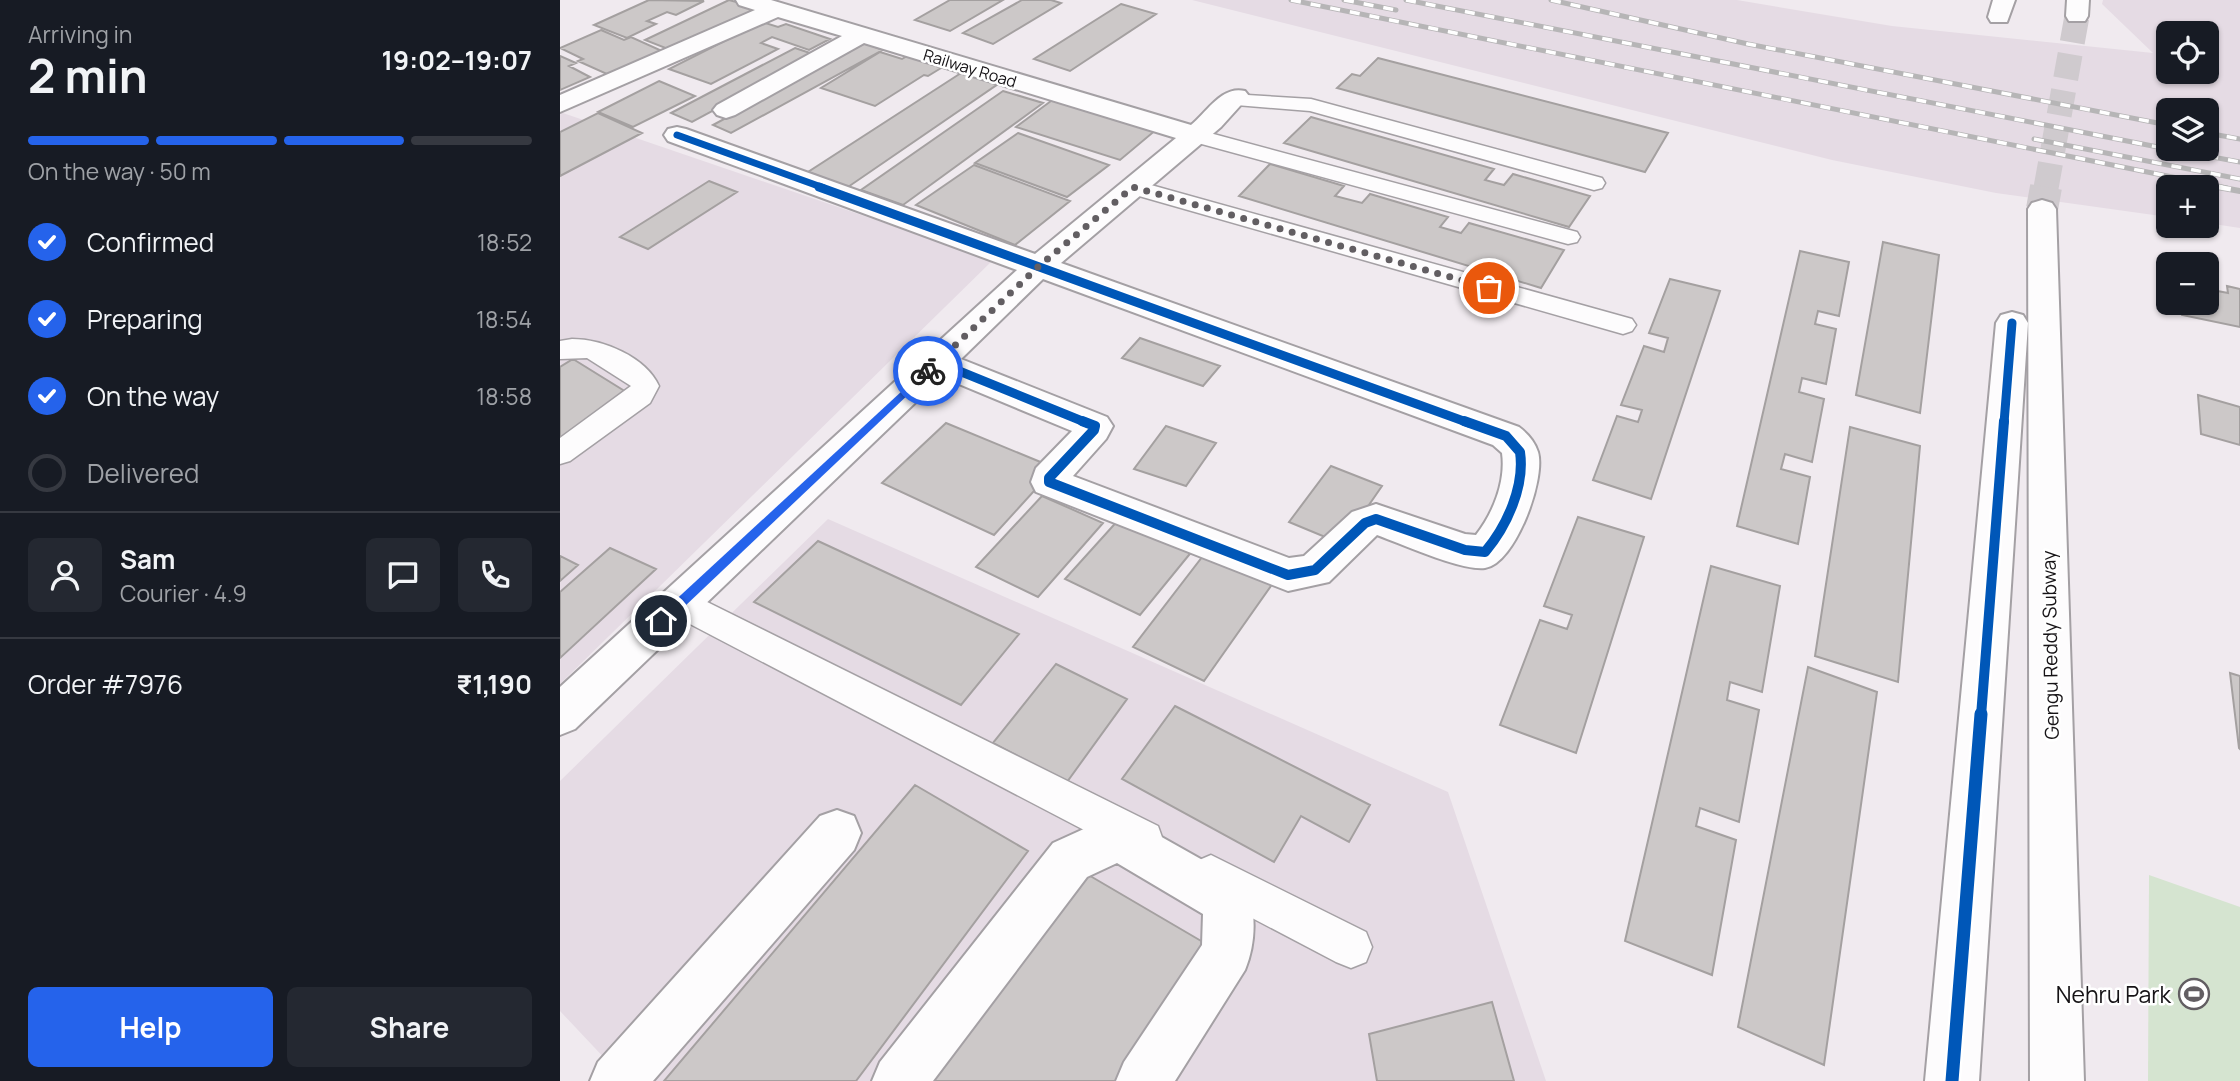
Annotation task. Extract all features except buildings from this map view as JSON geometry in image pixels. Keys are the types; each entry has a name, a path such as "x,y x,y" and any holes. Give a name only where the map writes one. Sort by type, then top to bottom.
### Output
{"street":[{"name":"Railway Road","path":"747,0 1195,135"},
{"path":"560,104 776,9"},
{"path":"726,110 861,35"},
{"path":"560,715 1038,267 1195,135 1233,98"},
{"path":"677,135 1506,436 1520,450 1522,470 1501,534 1485,552 1465,550 1376,519 1365,523 1314,569 1288,575 1049,482 1049,478 1095,426 937,362"},
{"name":"Gengu Reddy Subway","path":"2042,209 2057,1081"},
{"path":"1952,1081 2012,323"},
{"path":"617,1081 837,833"},
{"path":"899,1081 1070,860 1119,837 1228,901 1227,953 1143,1081"}],"lane":[{"path":"1233,98 1311,105 1594,183"},
{"path":"1195,135 1568,237"},
{"path":"1133,187 1623,326"},
{"path":"560,350 579,345 590,347 642,379 645,386 640,396 560,453"},
{"path":"681,603 1351,947"}],"shaded area":[{"path":"1192,0 1737,0 1892,26 2153,53 2102,4 2103,0 2240,0 2240,228 2219,225 2219,175 2156,175 2156,215 1996,193 1832,160"},
{"path":"560,112 993,260 560,684"},
{"path":"828,519 1448,792 1546,1081 626,1081 560,1011 560,781"}],"green space":[{"name":"Nehru Park","path":"2149,875 2240,907 2240,1081 2148,1081"}],"tunnel":[{"path":"2046,188 2077,16"},
{"path":"2042,209 2046,187"}],"railway":[{"path":"1291,0 2227,188"},
{"path":"1344,0 1396,10"},
{"path":"1406,0 2156,147"},
{"path":"1551,0 1748,44 2156,123"},
{"path":"2219,135 2240,139"},
{"path":"2034,139 2240,179"},
{"path":"2219,158 2240,162"},
{"path":"2219,187 2240,191"}],"cycle path":[{"path":"677,135 1506,436 1520,452 1520,476 1506,520 1485,552 1465,550 1376,519 1365,523 1315,570 1288,575 1049,482 1049,478 1095,426 937,362"},
{"path":"1952,1081 2012,323"}],"way so far":[{"path":"928,371 1038,267 1133,187 1489,288"}],"place":[{"name":"Nehru Park","path":"2194,994"}],"route":[{"path":"661,621 928,371"}]}
